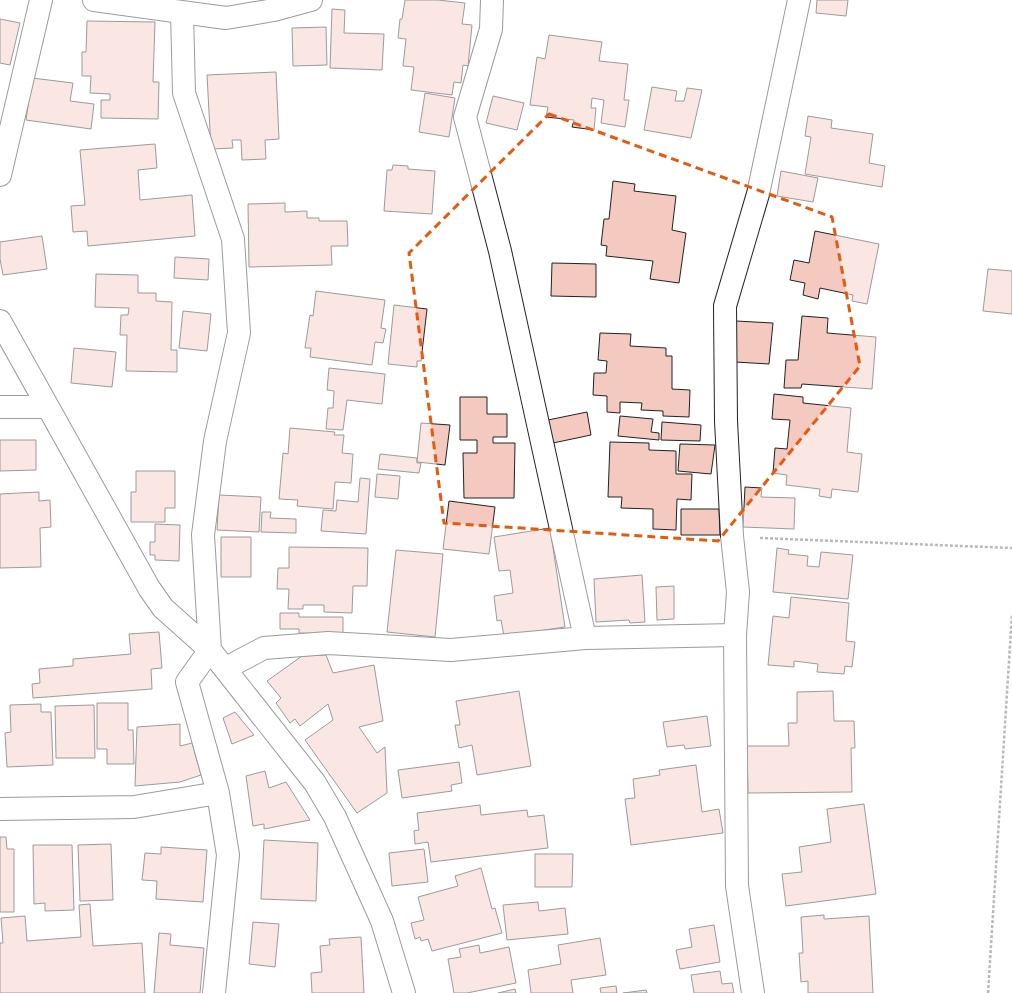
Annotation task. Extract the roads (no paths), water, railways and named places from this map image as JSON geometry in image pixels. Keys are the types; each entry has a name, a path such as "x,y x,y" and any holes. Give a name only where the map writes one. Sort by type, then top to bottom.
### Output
{"street":[{"path":"0,175 41,0"},
{"path":"94,0 226,18 274,10 311,0"},
{"path":"492,0 491,29 465,117 500,251 585,638"},
{"path":"754,993 737,886 735,635 738,592 732,536 726,421 725,306 758,194 799,0"},
{"path":"182,12 184,93 233,239 239,333 215,441 203,535 210,650 187,682 218,793 228,854 214,993"},
{"path":"0,321 149,588 163,608 210,650 226,668 315,783 335,817 382,921 404,993"},
{"path":"0,407 48,407"},
{"path":"226,668 264,648 328,643 451,650 585,638 735,635"},
{"path":"0,810 134,807 218,793"}]}
